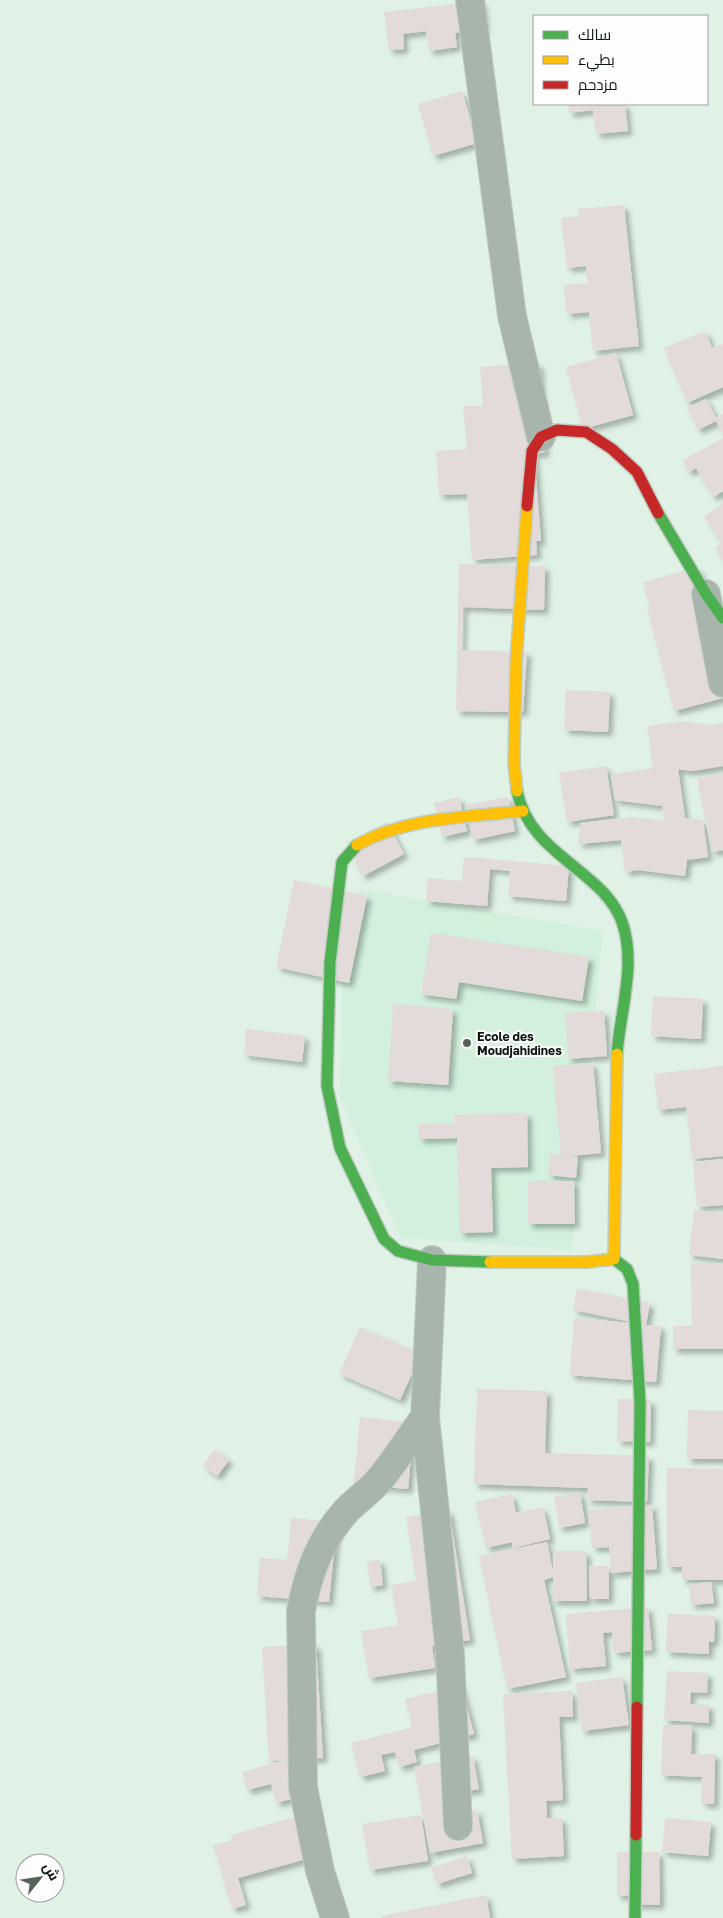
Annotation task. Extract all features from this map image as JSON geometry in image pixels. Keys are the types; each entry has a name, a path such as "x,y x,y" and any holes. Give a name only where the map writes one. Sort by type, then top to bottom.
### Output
{"street":[{"path":"470,0 512,316 541,437"},
{"path":"614,1259 615,1090 619,1024 626,975 627,946 624,928 618,910 613,903 539,838 523,811 515,784 514,702 518,605 532,452 541,437 558,430 586,432 612,449 637,472 659,514 706,594 723,618"},
{"path":"706,594 723,682"},
{"path":"523,811 436,820 387,831 358,844 342,862 330,962 327,1086 340,1148 384,1239 398,1251 432,1260 515,1264 587,1262 614,1259 627,1270 633,1284 640,1402 635,1918"},
{"path":"432,1260 424,1417 450,1654 458,1826"},
{"path":"336,1918 320,1871 303,1787 301,1610 312,1565 327,1535 346,1511 379,1480 424,1417"}],"shaded area":[{"name":"Ecole des Moudjahidines","path":"359,889 603,931 572,1250 401,1238 340,1099 342,987"}],"building":[{"path":"482,1 485,29 455,33 457,47 429,51 426,31 403,34 404,49 389,50 384,12"},
{"path":"462,91 477,143 433,156 418,104"},
{"path":"568,105 625,105 628,131 596,134 593,110 569,113"},
{"path":"624,205 639,346 593,351 589,312 567,314 563,285 587,283 586,266 567,268 561,218 579,216 578,209"},
{"path":"705,331 712,348 723,344 723,387 687,403 664,348"},
{"path":"616,353 633,415 583,429 566,367"},
{"path":"539,363 545,453 534,453 541,541 536,541 537,555 472,560 467,494 439,495 436,451 467,449 463,406 483,406 480,367"},
{"path":"706,399 716,418 723,414 723,433 716,421 698,430 687,408"},
{"path":"723,438 723,491 713,497 696,468 689,472 682,461"},
{"path":"723,502 723,560 715,548 722,542 704,517"},
{"path":"459,564 545,566 544,610 463,607 462,650 527,652 523,712 456,711"},
{"path":"698,567 723,661 723,698 674,711 647,609 650,608 643,582"},
{"path":"566,690 610,692 608,732 564,730"},
{"path":"684,721 710,725 723,723 723,766 692,771 678,769 685,818 703,820 708,857 687,860 685,876 638,870 625,872 621,840 578,844 581,823 632,817 664,821 662,806 615,800 611,774 653,768 647,726"},
{"path":"606,766 614,815 567,822 559,773"},
{"path":"723,773 723,850 712,852 697,779"},
{"path":"459,797 467,831 442,837 434,803"},
{"path":"508,797 515,831 473,840 466,805"},
{"path":"387,822 404,854 363,876 346,843"},
{"path":"464,857 569,866 566,901 508,896 510,871 490,869 487,906 426,901 428,878 462,881"},
{"path":"294,880 367,896 349,983 276,967"},
{"path":"431,933 589,957 582,1001 459,982 456,999 421,994"},
{"path":"653,996 703,999 701,1039 651,1036"},
{"path":"393,1004 453,1009 448,1085 388,1081"},
{"path":"604,1011 607,1056 568,1059 565,1013"},
{"path":"246,1029 305,1036 302,1062 244,1055"},
{"path":"593,1063 601,1153 571,1156 578,1157 576,1178 548,1175 550,1154 561,1155 553,1066"},
{"path":"723,1066 723,1156 692,1159 686,1107 658,1110 654,1074"},
{"path":"527,1113 528,1167 491,1168 493,1232 460,1233 457,1138 419,1139 418,1124 454,1123 454,1115"},
{"path":"723,1159 723,1205 697,1207 693,1162"},
{"path":"528,1181 574,1181 575,1224 528,1224"},
{"path":"694,1210 723,1213 723,1259 689,1255"},
{"path":"691,1263 723,1263 723,1349 673,1349 673,1326 692,1326"},
{"path":"577,1288 650,1303 646,1325 661,1326 656,1382 570,1375 574,1318 641,1324 573,1310"},
{"path":"360,1327 430,1358 415,1367 400,1400 339,1374"},
{"path":"477,1389 547,1391 545,1453 649,1456 647,1502 587,1500 588,1488 474,1484"},
{"path":"618,1399 651,1400 650,1442 617,1441"},
{"path":"688,1410 723,1411 723,1459 687,1459"},
{"path":"360,1417 414,1423 408,1489 385,1487 353,1492"},
{"path":"214,1449 229,1460 217,1476 203,1466"},
{"path":"667,1468 723,1469 723,1580 682,1580 682,1567 667,1567"},
{"path":"580,1492 585,1523 559,1528 554,1497"},
{"path":"512,1494 516,1513 543,1507 550,1539 513,1548 512,1542 486,1548 475,1502"},
{"path":"652,1505 657,1569 611,1573 609,1547 592,1548 589,1510"},
{"path":"449,1510 470,1640 432,1646 435,1668 369,1678 361,1631 398,1625 391,1585 416,1581 406,1517"},
{"path":"291,1518 337,1522 329,1602 257,1596 260,1558 287,1560"},
{"path":"547,1542 553,1572 553,1551 586,1551 587,1601 553,1601 553,1577 544,1580 566,1677 507,1689 479,1556"},
{"path":"380,1560 383,1585 370,1587 367,1561"},
{"path":"589,1566 609,1566 609,1599 590,1599"},
{"path":"711,1582 714,1603 691,1605 689,1584"},
{"path":"648,1607 652,1650 614,1653 612,1632 603,1633 606,1666 570,1669 566,1614"},
{"path":"668,1614 715,1616 714,1642 709,1642 709,1654 666,1652"},
{"path":"316,1644 323,1758 299,1760 309,1794 276,1803 271,1784 247,1790 242,1772 284,1760 269,1761 262,1647"},
{"path":"667,1671 708,1673 707,1693 691,1692 690,1704 709,1705 709,1723 664,1720"},
{"path":"622,1677 629,1725 582,1731 576,1683"},
{"path":"461,1685 474,1734 414,1750 417,1762 399,1767 395,1752 381,1755 385,1771 360,1777 351,1743 412,1727 405,1699"},
{"path":"572,1691 573,1717 559,1717 563,1800 546,1801 547,1818 562,1818 564,1856 512,1859 503,1694"},
{"path":"663,1725 692,1726 691,1754 715,1754 714,1804 701,1803 702,1777 661,1775"},
{"path":"473,1756 479,1789 443,1796 447,1816 477,1810 483,1843 430,1853 414,1767"},
{"path":"312,1812 324,1854 238,1878 246,1905 232,1909 213,1845 232,1840 231,1835"},
{"path":"421,1815 428,1861 370,1870 362,1824"},
{"path":"665,1818 711,1822 708,1856 662,1852"},
{"path":"617,1852 659,1852 660,1905 631,1904 632,1895 617,1896"},
{"path":"467,1856 472,1873 437,1884 431,1868"},
{"path":"486,1895 490,1918 382,1918 381,1916"}],"traffic: fast":[{"path":"658,513 706,594 723,618"},
{"path":"517,791 525,813 537,832 552,848 601,890 614,906 623,925 627,940 628,973 617,1054"},
{"path":"357,845 342,862 330,962 327,1086 340,1148 384,1239 398,1251 432,1260 490,1262"},
{"path":"614,1259 627,1269 633,1284 640,1402 637,1707"},
{"path":"635,1918 636,1835"}],"traffic: slow":[{"path":"517,791 514,763 516,662 527,506"},
{"path":"357,845 376,836 417,824 459,817 523,811"},
{"path":"490,1262 587,1262 614,1259 617,1054"}],"traffic: jam":[{"path":"527,506 532,451 541,437 557,430 586,432 612,449 637,472 658,513"},
{"path":"636,1835 637,1707"}],"place":[{"name":"Ecole des Moudjahidines","path":"467,1043"}]}
